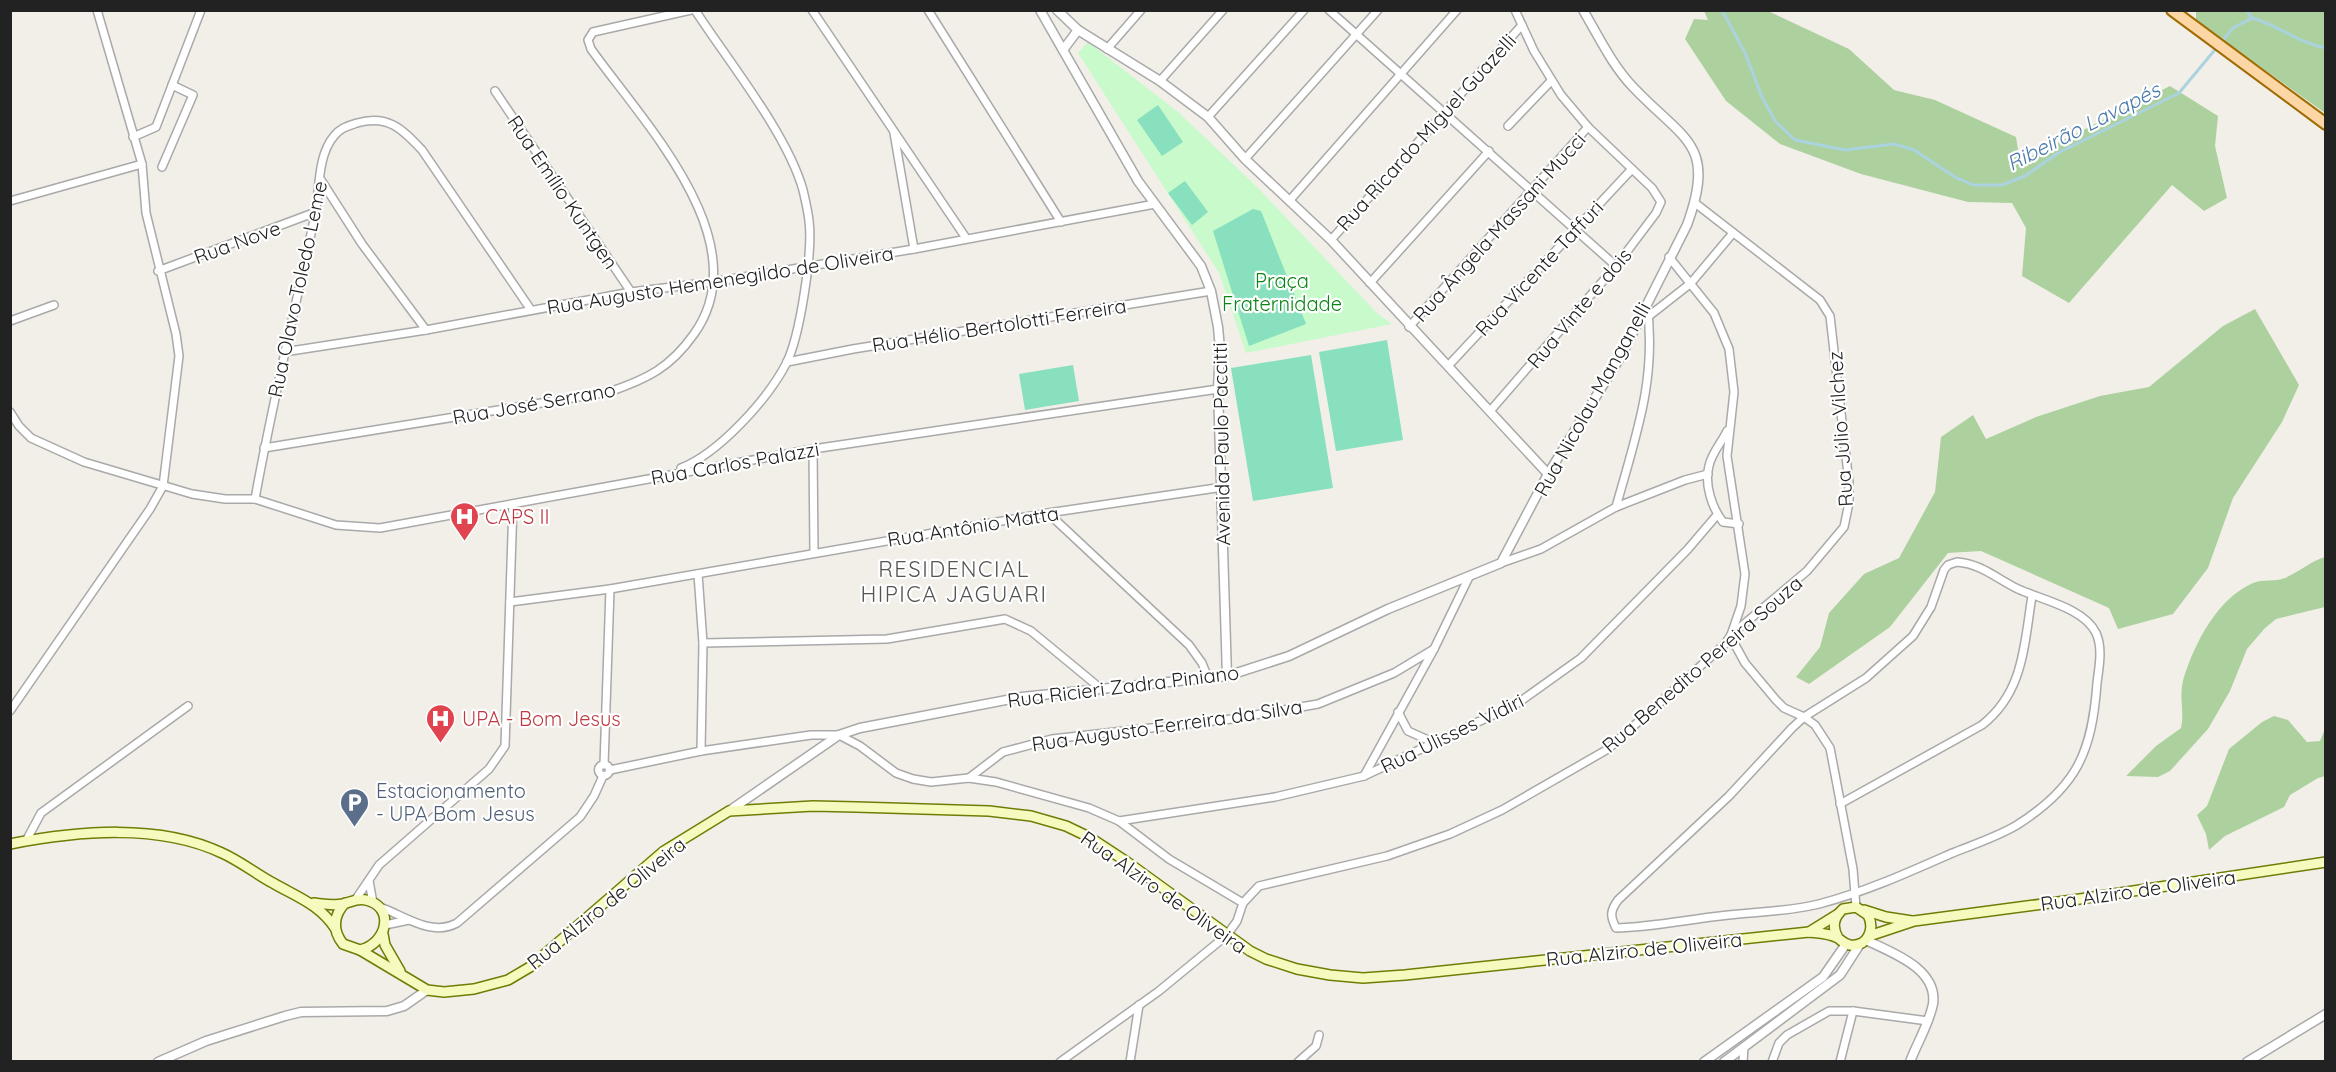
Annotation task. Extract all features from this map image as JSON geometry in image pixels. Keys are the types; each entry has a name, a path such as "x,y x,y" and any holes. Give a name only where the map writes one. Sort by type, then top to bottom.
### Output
{"main road":[{"path":"2172,10 2325,124"},
{"name":"Rua Alziro de Oliveira","path":"427,990 444,992 474,989 508,980 530,967 664,851 729,811 824,806 989,811 1030,816 1066,826 1089,837 1250,951 1297,969 1363,978 1809,932 1842,941 1865,940 1914,921 2073,900 2325,862"},
{"path":"10,844 66,835 128,834 194,843 222,853 312,903 335,928 343,944 360,950 427,990"},
{"path":"312,903 345,903 356,899 375,904 383,915 385,945 401,973"},
{"path":"335,928 335,919 345,903"},
{"name":"Rua Alziro de Oliveira","path":"1809,932 1843,909 1860,909 1886,917 1914,921"},
{"path":"1860,909 1871,922 1865,940"},
{"path":"1838,914 1834,926 1842,941"},
{"path":"360,950 369,948 384,930"}],"street":[{"path":"10,711 150,509 163,486 179,356 176,334 158,271 146,213 142,164 97,10"},
{"path":"133,137 156,127 201,10"},
{"path":"667,473 687,465 725,437 752,412 787,363 795,338 810,222 802,189 790,157 693,10"},
{"name":"Rua José Serrano","path":"264,448 609,392 642,381 682,351 710,305 713,248 699,208 680,171 591,49 588,40 593,32 693,10"},
{"path":"812,10 966,238"},
{"path":"928,10 1061,222"},
{"name":"Avenida Paulo Paccitti","path":"1040,10 1138,181 1201,266 1210,291 1220,349 1218,388 1223,487 1227,675"},
{"path":"1107,49 1141,10"},
{"path":"1160,81 1223,10"},
{"path":"1208,117 1304,10"},
{"path":"1329,10 1616,266"},
{"path":"1245,159 1378,10"},
{"path":"1290,200 1457,10"},
{"path":"1515,10 1551,81 1588,127 1631,170"},
{"name":"Rua Nicolau Manganelli","path":"1501,563 1548,474 1621,356 1695,203 1700,164 1692,146 1618,69 1583,10"},
{"path":"1063,12 1077,30 1160,81 1208,117 1245,159 1330,240 1409,327 1491,410 1548,474"},
{"name":"Rua Ricardo Miguel Guazelli","path":"1330,240 1522,25"},
{"path":"1063,50 1077,30"},
{"path":"1508,126 1551,81"},
{"path":"162,167 193,95 172,85"},
{"name":"Rua Emílio Kuntgen","path":"495,91 631,292"},
{"name":"Rua Olavo Toledo Leme","path":"255,500 284,352 316,213 328,145 340,129 372,119 386,120 405,132 422,150 531,310"},
{"name":"Rua Ângela Massani Mucci","path":"1409,327 1588,127"},
{"path":"893,130 914,249"},
{"path":"1370,283 1489,151"},
{"path":"10,201 142,164"},
{"name":"Rua Vinte e dois","path":"1491,410 1616,266 1656,213 1661,202 1656,192 1631,170"},
{"name":"Rua Vicente Taffuri","path":"1448,366 1631,170"},
{"path":"321,180 362,244 426,330"},
{"path":"1649,316 1691,283 1733,233 1695,203"},
{"name":"Rua Augusto Hemenegildo de Oliveira","path":"284,352 426,330 631,292 713,282 914,249 1155,204"},
{"name":"Rua Nove","path":"158,271 316,213"},
{"name":"Rua Júlio Vilchez","path":"1733,233 1820,300 1830,316 1849,483 1848,515 1837,539"},
{"path":"1669,257 1714,313 1729,349 1734,392 1727,456 1745,573 1741,606 1731,635 1740,655 1776,700 1784,708 1804,717 1823,734 1830,748 1860,909"},
{"name":"Rua Hélio Bertolotti Ferreira","path":"787,363 853,349 1210,291"},
{"path":"1616,507 1647,388 1651,363 1647,302"},
{"path":"10,321 54,305"},
{"name":"Rua Carlos Palazzi","path":"10,412 31,438 57,452 163,486 203,496 255,500 315,519 357,528 380,528 513,505 667,473 813,448 1218,388"},
{"path":"1729,426 1711,461 1708,474 1717,515 1727,524 1739,524"},
{"path":"1720,445 1727,456"},
{"path":"813,448 814,553"},
{"name":"Rua Ricieri Zadra Piniano","path":"729,811 839,735 860,728 1022,697 1227,675 1289,656 1388,609 1541,549 1616,507 1684,480 1708,474"},
{"name":"Rua Antônio Matta","path":"510,602 610,589 1048,513 1223,487"},
{"path":"356,899 379,865 459,797 501,755 506,739 513,505"},
{"path":"1048,513 1189,645 1202,663 1208,678"},
{"name":"Rua Ulisses Vidiri","path":"1119,821 1275,796 1364,776 1518,703 1581,658 1688,549 1717,515"},
{"name":"Rua Benedito Pereira Souza","path":"1060,1062 1159,991 1227,935 1237,921 1243,903 1252,891 1272,881 1387,856 1450,834 1502,810 1608,750 1725,644 1731,635 1807,571 1837,539"},
{"path":"1957,562 1972,563 2032,596 2086,621 2096,633 2100,651 2092,726 2084,756 2071,780 2052,799 2016,826 1856,894 1816,904 1645,927 1616,928 1610,918 1612,909 1618,900 1729,796 1804,717 1866,678 1913,636 1931,607 1944,570 1948,565 1957,562"},
{"path":"698,574 703,643 701,751"},
{"path":"1364,776 1434,649 1469,577"},
{"path":"369,881 375,904 411,920 439,929 457,923 580,818 603,776 609,774 607,767 610,589"},
{"path":"1840,804 1982,725 1999,712 2012,692 2019,670 2032,596"},
{"path":"703,643 887,639 1005,619 1031,631 1100,688"},
{"name":"Rua Augusto Ferreira da Silva","path":"969,778 1003,752 1052,739 1232,719 1318,704 1394,673 1434,649"},
{"path":"26,841 41,813 188,706"},
{"path":"1398,712 1408,731 1428,740 1440,741"},
{"path":"607,767 810,735 839,735 860,746 896,773 913,779 931,782 969,778 996,782 1072,803 1119,821 1169,859 1243,903"},
{"path":"384,930 396,921 411,920"},
{"path":"1724,1062 1840,975 1865,940 1910,962 1920,970 1928,982 1933,1002 1910,1062"},
{"path":"1704,1062 1823,977 1842,941"},
{"path":"158,1062 206,1041 285,1016 301,1012 387,1011 404,1006 427,990"},
{"path":"1130,1062 1139,1005"},
{"path":"1772,1062 1779,1043 1787,1035 1829,1011 1853,1011 1928,1020"},
{"path":"1840,1062 1853,1011"},
{"path":"2247,1062 2325,1014"},
{"path":"1298,1062 1316,1046 1319,1035"},
{"path":"1743,1062 1744,1047"}],"green space":[{"path":"1704,11 1768,11 1849,49 1894,90 1935,100 2016,137 2020,162 2170,86 2218,116 2215,146 2227,198 2204,211 2172,185 2069,303 2022,276 2026,228 2012,203 1968,202 1861,174 1780,144 1726,101 1685,39 1694,19 1708,20"},
{"path":"2196,11 2325,11 2325,113 2196,21"},
{"name":"Praça Fraternidade","path":"1088,42 1178,112 1254,184 1378,314 1392,324 1246,353 1219,273 1078,53"},
{"path":"1158,105 1183,142 1162,156 1137,120"},
{"path":"1185,181 1208,212 1192,225 1168,193"},
{"path":"1253,209 1261,211 1306,324 1249,346 1213,231"},
{"path":"2255,309 2299,385 2282,422 2233,498 2208,568 2173,614 2118,629 2109,608 1981,551 1948,553 1890,627 1809,684 1796,677 1820,647 1829,613 1864,574 1899,558 1935,492 1941,437 1973,415 1986,439 2036,417 2100,396 2149,387 2223,326"},
{"path":"1387,340 1403,440 1336,451 1319,352"},
{"path":"1311,355 1333,488 1253,501 1231,368"},
{"path":"1073,365 1079,401 1025,410 1019,374"},
{"path":"2325,557 2325,607 2276,619 2265,628 2247,649 2230,691 2208,729 2170,771 2158,777 2126,776 2156,746 2181,728 2184,677 2201,636 2219,610 2240,590 2253,583 2285,578"},
{"path":"2274,716 2288,720 2307,742 2320,741 2325,729 2325,776 2290,795 2284,807 2225,836 2209,850 2206,834 2197,815 2207,806 2229,749 2262,722"}],"waterway":[{"name":"Ribeirão Lavapés","path":"1722,10 1745,53 1762,97 1776,122 1795,140 1845,150 1894,144 1914,150 1955,177 1973,185 2002,185 2025,176 2058,153 2179,93 2233,28 2252,18 2306,42 2326,48"},
{"path":"2246,10 2252,18"}],"place":[{"name":"CAPS II","path":"464,542"},
{"name":"UPA - Bom Jesus","path":"441,744"},
{"name":"Estacionamento - UPA Bom Jesus","path":"355,828"}],"district":[{"name":"RESIDENCIAL HIPICA JAGUARI","path":"954,582"}]}
